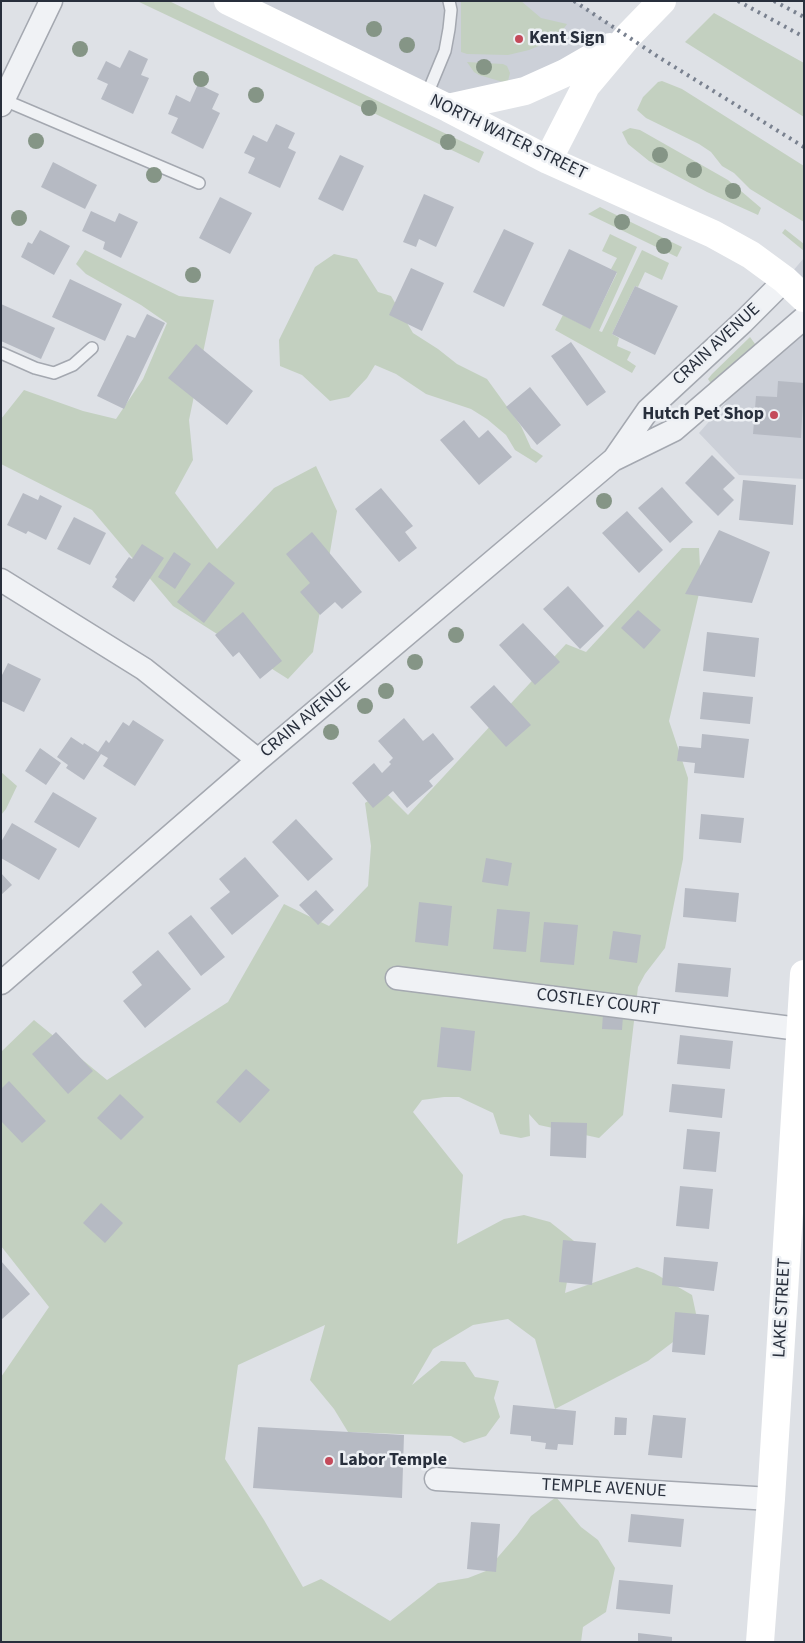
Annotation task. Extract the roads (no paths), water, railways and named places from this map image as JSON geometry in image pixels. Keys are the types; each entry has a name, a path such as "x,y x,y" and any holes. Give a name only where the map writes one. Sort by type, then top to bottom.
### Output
{"street":[{"path":"2,103 51,1"},
{"name":"NORTH WATER STREET","path":"228,1 437,103 548,160 713,234 751,255 795,289"},
{"path":"548,160 586,86 662,1"},
{"path":"437,103 525,92 565,73 635,29"},
{"name":"CRAIN AVENUE","path":"614,459 648,410 744,322 795,289"},
{"name":"CRAIN AVENUE","path":"1,983 258,760 614,459 674,430 804,318"},
{"path":"1,580 144,669 258,760"},
{"name":"LAKE STREET","path":"760,1642 772,1499 799,1029 804,974"},
{"name":"COSTLEY COURT","path":"396,978 799,1029"},
{"name":"TEMPLE AVENUE","path":"436,1479 772,1499"}],"lane":[{"path":"437,103 449,29 451,10 449,1"},
{"path":"2,103 199,184"},
{"path":"1,353 35,368 54,373 73,365 92,348"}],"railway":[{"path":"574,1 660,58 804,147"},
{"path":"738,1 804,37"},
{"path":"774,1 804,17"}],"place":[{"name":"Kent Sign","path":"519,39"},
{"name":"Hutch Pet Shop","path":"774,415"},
{"name":"Labor Temple","path":"329,1461"}]}
